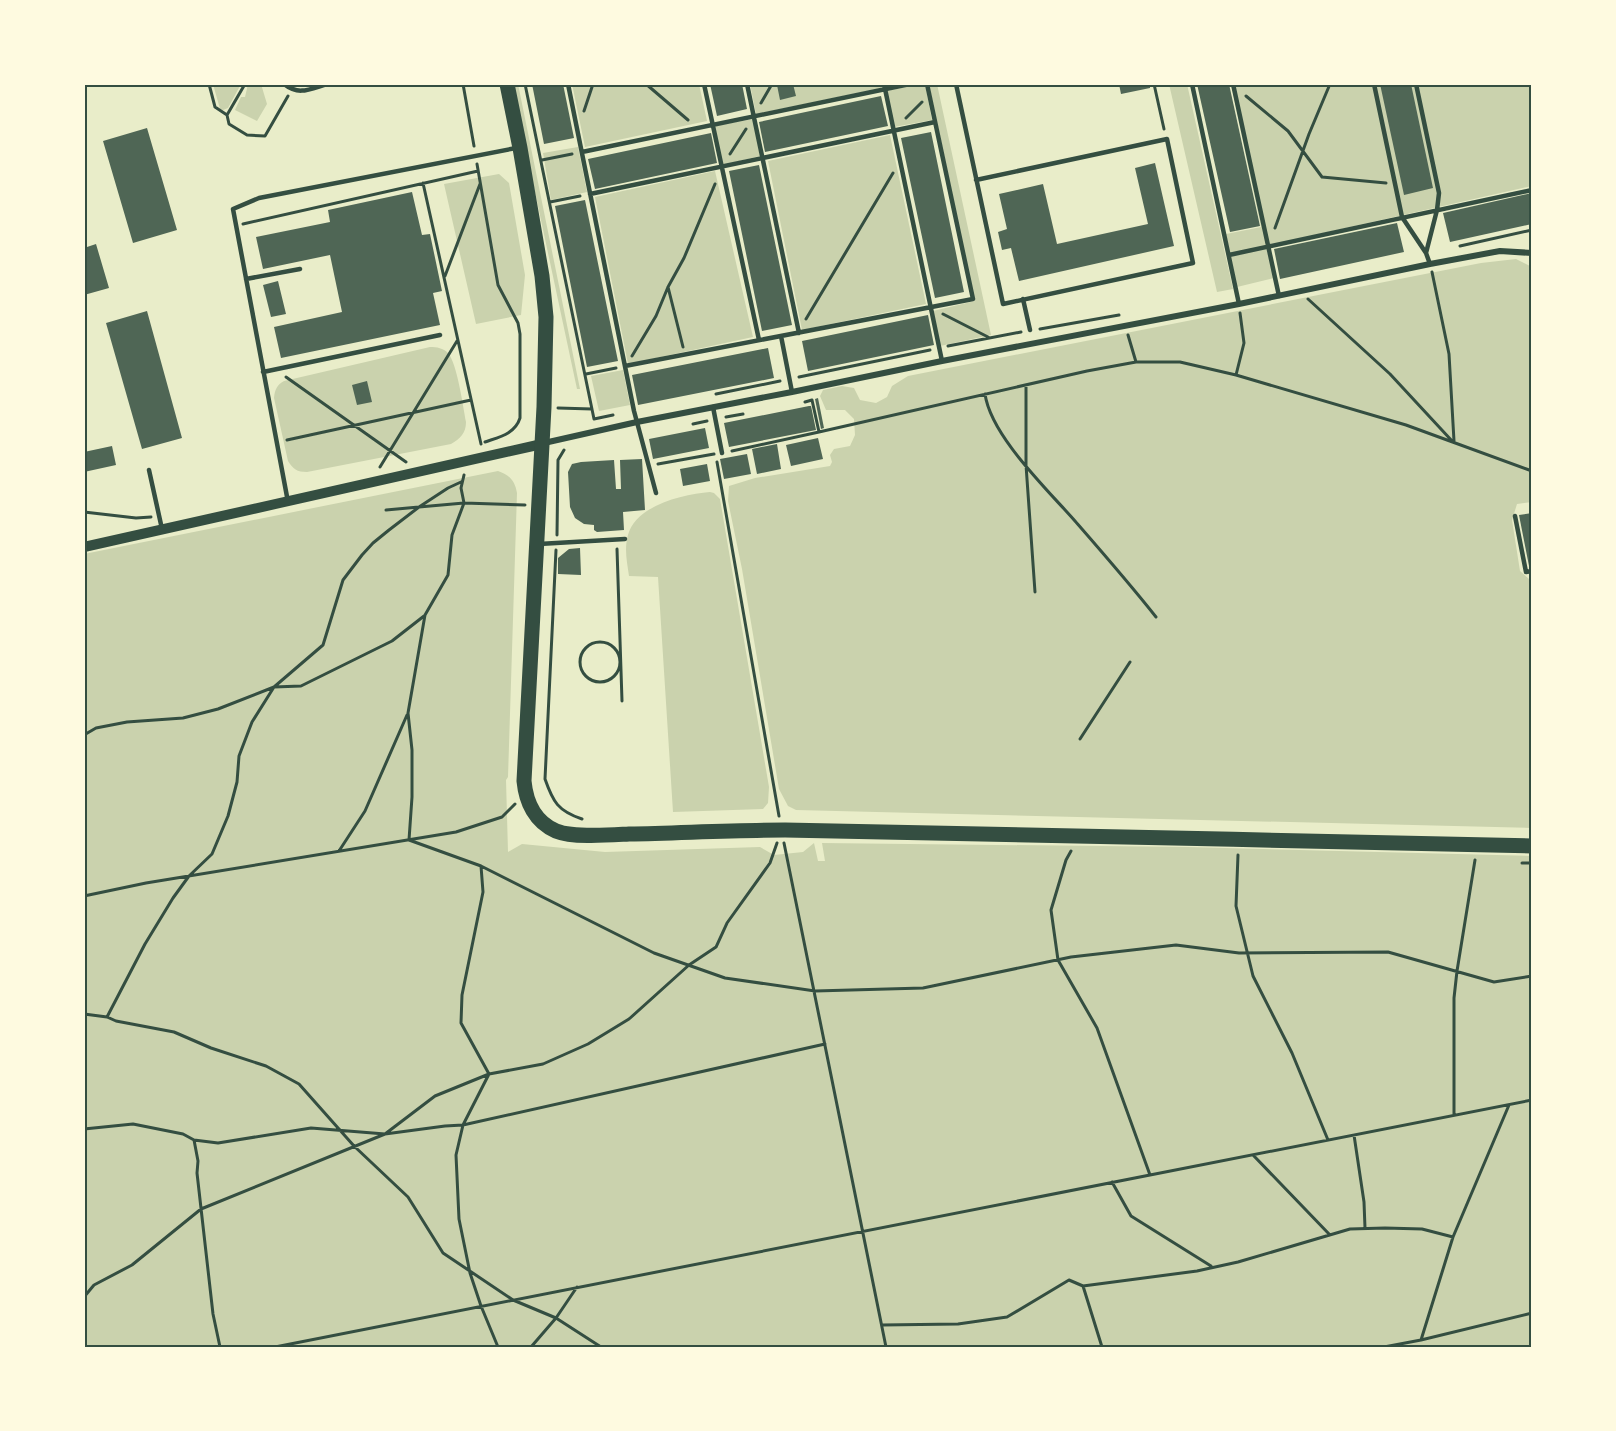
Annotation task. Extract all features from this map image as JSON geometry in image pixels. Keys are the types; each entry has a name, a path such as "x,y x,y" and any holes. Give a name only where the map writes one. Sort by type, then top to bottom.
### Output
{"main road":[{"path":"507,84 542,276 546,317 542,444 524,781 525,794 538,819 556,831 605,835 782,830 1532,846"}],"street":[{"path":"84,547 637,422 1280,296 1430,264 1500,251 1532,253"}],"lane":[{"path":"284,84 299,92 327,84"},
{"path":"568,84 637,422 656,493"},
{"path":"704,84 759,340"},
{"path":"747,84 799,333"},
{"path":"582,152 884,86 910,84"},
{"path":"626,366 973,299 927,84"},
{"path":"956,84 976,180 1003,304 1193,263 1167,139 976,180"},
{"path":"1192,84 1239,304"},
{"path":"1233,84 1280,296"},
{"path":"1374,84 1402,218 1426,253 1430,264"},
{"path":"1416,84 1439,193 1426,253"},
{"path":"884,86 942,361"},
{"path":"590,194 935,122"},
{"path":"288,502 233,209 259,198 520,148"},
{"path":"1229,255 1532,190"},
{"path":"246,279 300,269"},
{"path":"1023,299 1030,330"},
{"path":"263,372 440,335"},
{"path":"781,336 792,392"},
{"path":"713,408 719,453"},
{"path":"149,471 162,529"},
{"path":"1515,516 1526,572 1532,571"},
{"path":"537,544 625,539"}],"path":[{"path":"209,84 215,106 226,115 229,124 247,135 265,136 292,90"},
{"path":"226,115 245,84"},
{"path":"423,183 480,444 512,431 518,424 520,418 520,334 518,323 498,285 463,84"},
{"path":"525,84 592,409"},
{"path":"577,130 593,84"},
{"path":"646,84 690,122 694,129"},
{"path":"586,374 626,366 656,316 668,287 684,258 722,166 772,84"},
{"path":"1154,84 1167,139"},
{"path":"1233,84 1288,131 1322,177 1395,183"},
{"path":"1269,247 1303,151 1330,84"},
{"path":"894,130 929,95"},
{"path":"542,160 582,152"},
{"path":"799,333 900,161"},
{"path":"236,226 478,171"},
{"path":"445,278 480,183"},
{"path":"550,202 590,194"},
{"path":"1458,246 1532,230"},
{"path":"1430,264 1449,354 1454,443"},
{"path":"668,287 685,354"},
{"path":"1300,291 1390,374 1454,443"},
{"path":"1236,375 1244,343 1239,304"},
{"path":"931,308 990,338"},
{"path":"1127,326 1136,362"},
{"path":"389,465 380,467 458,339"},
{"path":"649,466 819,432 1087,371 1136,362 1180,362 1236,375 1406,425 1532,471"},
{"path":"275,369 406,462 397,464"},
{"path":"1026,385 1026,465 1035,592"},
{"path":"985,394 991,416 999,431 1156,616"},
{"path":"276,443 471,400"},
{"path":"812,400 819,432"},
{"path":"567,448 558,460 545,779 552,800 569,814 582,819"},
{"path":"719,453 782,830 886,1347"},
{"path":"339,851 365,811 408,713 425,615 448,575 452,535 464,503 461,482 472,460"},
{"path":"107,1017 145,944 173,898 189,876 212,854 228,816 237,782 239,756 252,722 274,687 323,645 343,580 362,555 381,536 419,507 461,482"},
{"path":"386,510 464,503 538,505"},
{"path":"84,512 136,518 159,516"},
{"path":"617,539 622,701"},
{"path":"84,735 96,728 183,718 218,709 274,687 301,686 392,641 425,615"},
{"path":"596,642 610,644 616,649 620,662 616,674 606,682 600,683 588,679 583,674 579,662 584,649 596,642"},
{"path":"1080,739 1130,662"},
{"path":"408,713 412,750 409,840"},
{"path":"84,896 146,883 456,832 502,817 525,794"},
{"path":"84,1297 94,1285 132,1265 201,1209 385,1134 435,1096 489,1074 543,1064 588,1044 629,1019 689,965 716,947 728,923 770,863 782,830"},
{"path":"1080,837 1066,860 1051,910 1058,960 1097,1028 1150,1175"},
{"path":"409,840 481,866 654,953 725,978 815,991 923,988 1071,957 1176,945 1239,953 1388,952 1494,982 1532,976"},
{"path":"1238,848 1236,906 1253,975 1292,1053 1328,1140"},
{"path":"1454,1115 1454,998 1475,860"},
{"path":"481,866 483,892 462,995 461,1023 489,1074"},
{"path":"84,1014 174,1032 211,1048 266,1066 299,1084 354,1146 408,1197 443,1253 513,1300 556,1318 601,1347"},
{"path":"84,1129 133,1124 183,1134 194,1140 218,1143 311,1128 385,1134 463,1125 825,1044"},
{"path":"489,1074 463,1125 456,1155 459,1220 470,1273 498,1347"},
{"path":"275,1347 1532,1100"},
{"path":"1421,1341 1453,1237 1509,1105"},
{"path":"1354,1135 1364,1202 1365,1228"},
{"path":"194,1140 213,1314 220,1347"},
{"path":"1253,1155 1330,1235"},
{"path":"1112,1182 1131,1216 1213,1267"},
{"path":"882,1325 958,1324 1006,1317 1069,1280 1083,1286 1213,1267 1248,1260 1350,1228 1422,1229 1453,1237"},
{"path":"1083,1286 1101,1347"},
{"path":"531,1347 556,1318 577,1287"},
{"path":"1384,1347 1421,1341 1532,1313"}],"green space":[{"path":"213,84 241,84 228,108 220,109"},
{"path":"248,84 261,84 267,104 257,121 235,110 241,97 245,97"},
{"path":"512,84 518,84 580,389 577,389"},
{"path":"572,84 699,84 707,121 585,147"},
{"path":"750,84 880,84 881,88 756,114"},
{"path":"925,84 932,120 894,127 887,91"},
{"path":"929,84 937,84 991,335 940,346 933,311 975,301"},
{"path":"1169,84 1187,84 1233,289 1217,292"},
{"path":"1231,84 1532,84 1532,186 1266,246 1274,278 1237,287 1226,234 1261,227"},
{"path":"753,119 760,156 722,165 715,126"},
{"path":"890,135 926,304 802,330 768,161"},
{"path":"578,147 587,192 551,200 543,153"},
{"path":"715,171 753,337 628,364 595,197"},
{"path":"499,174 509,183 525,275 521,315 476,324 444,184"},
{"path":"1516,259 1532,267 1532,502 1517,504 1512,520 1520,571 1532,579 1532,828 796,810 788,806 779,789 742,569 728,501 729,486 755,478 830,466 832,462 830,455 834,449 850,446 855,435 854,419 845,410 826,410 820,396 823,390 842,386 854,388 860,400 876,403 887,397 892,386 908,376 1481,263"},
{"path":"430,347 446,351 454,366 466,422 464,432 457,440 451,444 307,472 298,471 292,466 288,461 274,398 280,384 284,381"},
{"path":"623,370 630,405 599,411 591,376"},
{"path":"498,471 511,479 517,493 508,777 506,780 508,852 522,844 605,852 760,847 774,855 803,852 814,843 818,861 825,861 822,843 1188,847 1532,856 1532,1347 84,1347 84,554"},
{"path":"710,492 720,499 769,787 768,803 763,809 673,812 658,577 629,576 626,545 633,525 651,509 687,495"}],"building":[{"path":"532,84 563,84 574,138 544,144"},
{"path":"710,84 742,84 747,109 717,116"},
{"path":"793,84 796,96 780,100 777,85"},
{"path":"1119,84 1150,84 1150,88 1121,94"},
{"path":"1197,84 1229,84 1260,226 1230,232"},
{"path":"1380,84 1411,84 1433,188 1404,195"},
{"path":"881,96 888,126 765,152 759,122"},
{"path":"147,128 177,230 133,243 103,141"},
{"path":"931,132 964,292 935,298 901,138"},
{"path":"711,133 717,163 595,189 588,159"},
{"path":"1155,163 1174,246 1019,281 1011,248 1002,250 998,232 1007,229 999,194 1043,184 1057,244 1148,224 1135,168"},
{"path":"759,165 792,325 762,331 729,171"},
{"path":"412,192 422,235 430,234 442,291 433,293 440,325 281,358 274,327 342,312 330,255 263,269 256,237 330,222 328,210"},
{"path":"1532,193 1532,224 1450,242 1443,213"},
{"path":"585,200 618,361 587,367 555,206"},
{"path":"1397,223 1404,252 1280,279 1274,249"},
{"path":"96,244 109,288 84,295 84,248"},
{"path":"278,281 286,314 271,317 263,285"},
{"path":"147,311 182,438 142,449 106,323"},
{"path":"928,315 934,345 808,371 802,341"},
{"path":"768,348 774,378 638,405 632,375"},
{"path":"367,381 372,402 357,405 352,385"},
{"path":"818,398 824,428 821,429 815,399"},
{"path":"811,406 816,430 729,447 724,423"},
{"path":"705,428 709,448 653,459 649,439"},
{"path":"818,438 823,459 791,466 786,445"},
{"path":"777,444 781,469 757,474 752,449"},
{"path":"112,446 116,465 84,472 84,452"},
{"path":"747,454 751,474 724,479 720,459"},
{"path":"642,459 645,510 623,512 624,530 597,532 594,530 594,525 584,524 575,518 570,507 568,472 572,464 614,460 616,489 621,489 620,460"},
{"path":"707,464 710,481 683,486 680,469"},
{"path":"1532,513 1532,566 1529,566 1519,515"},
{"path":"580,548 581,575 558,574 558,558 569,549"}]}
